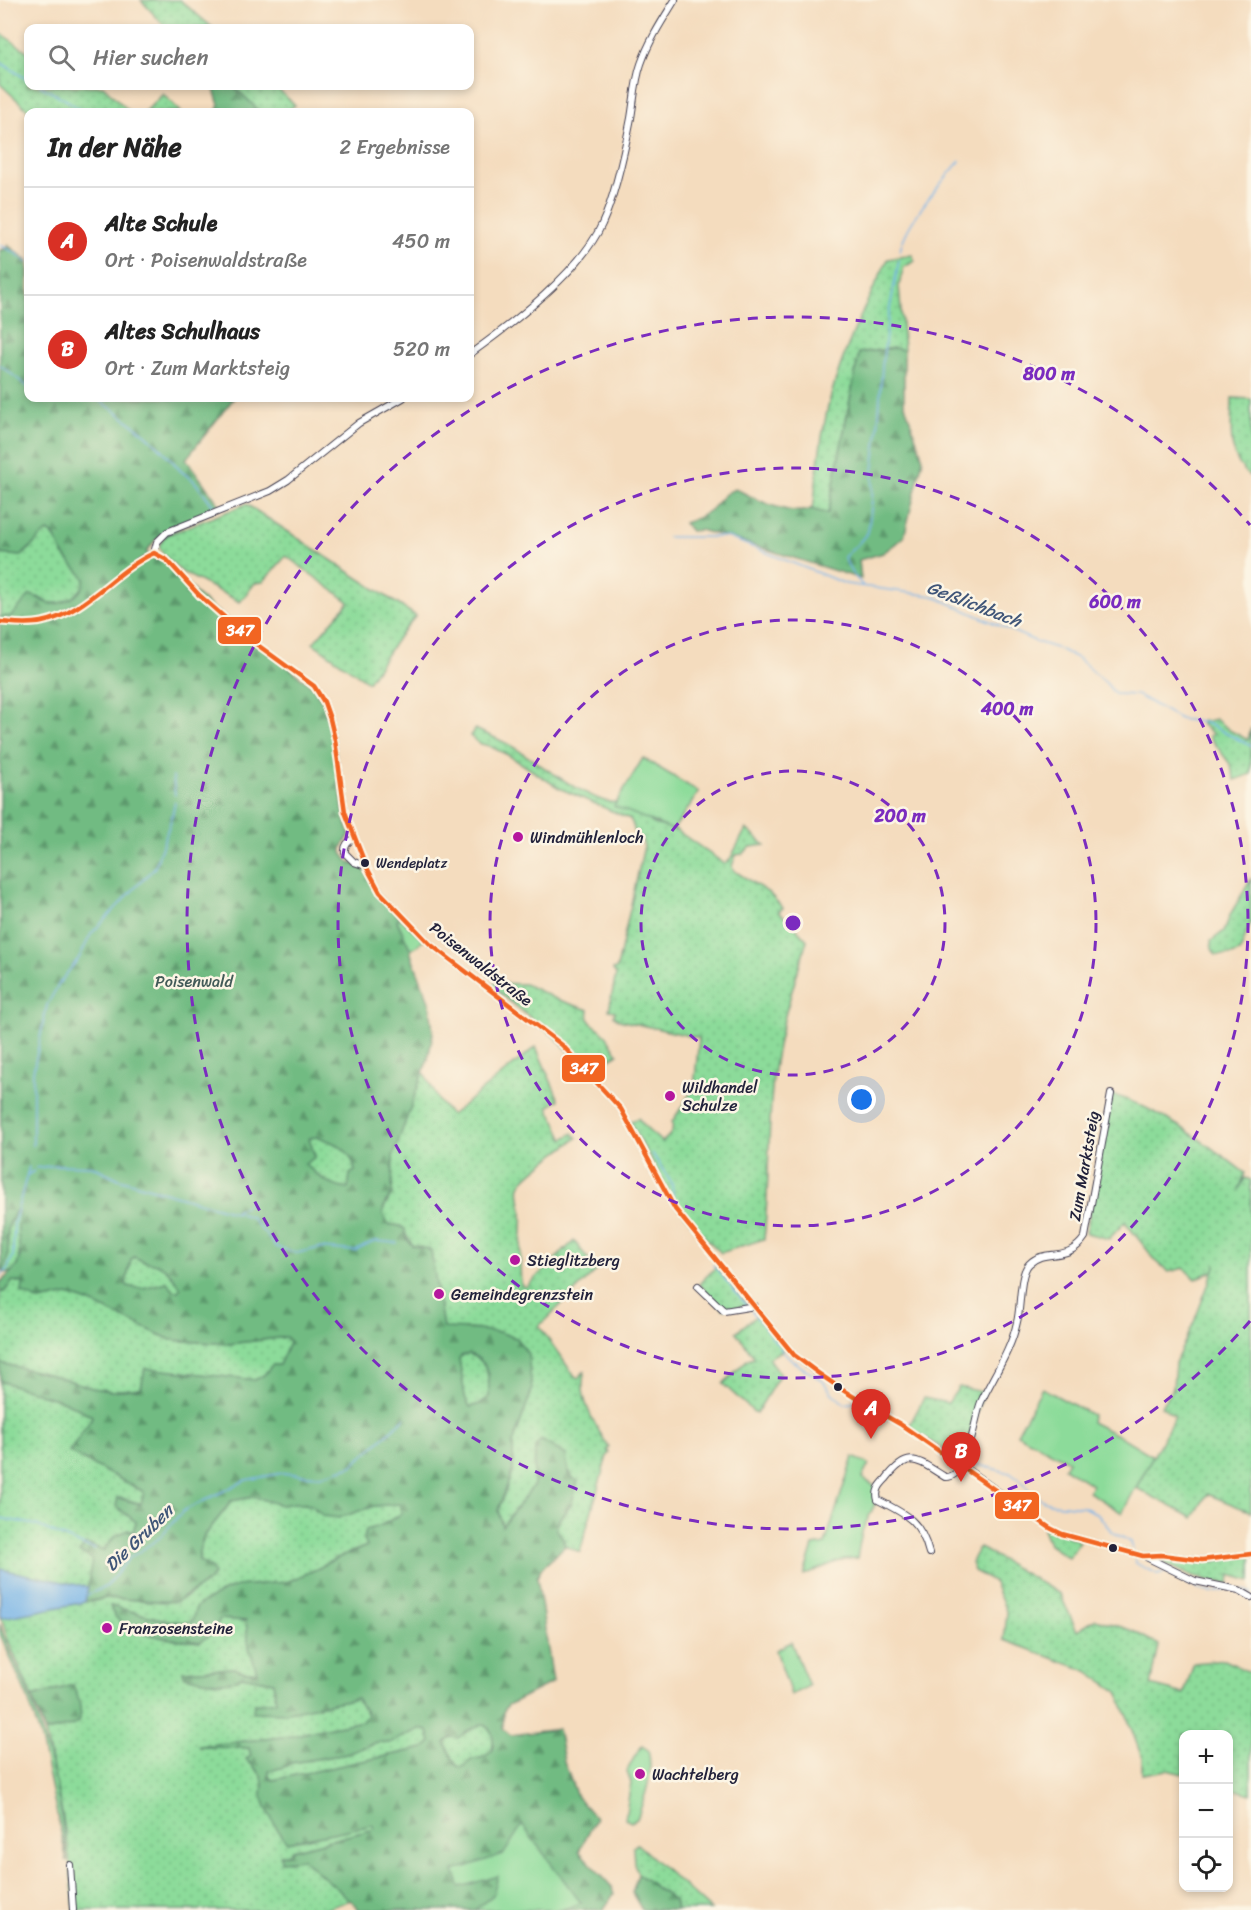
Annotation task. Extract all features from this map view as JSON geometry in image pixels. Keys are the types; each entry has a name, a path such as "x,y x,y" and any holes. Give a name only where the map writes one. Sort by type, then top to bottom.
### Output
{"street":[{"path":"474,351 513,321 582,257 602,225 611,200 629,127 640,66 653,37 675,0"},
{"path":"0,622 28,624 48,620 78,607 138,561 154,553 157,542 167,532 270,491 288,480 359,423 396,402"},
{"name":"Poisenwaldstraße","path":"154,553 167,560 202,598 248,638 295,671 317,690 330,719 335,740 345,812 366,866 380,892 430,944 554,1039 621,1109 675,1209 794,1355 874,1410 962,1462 1050,1528 1062,1534 1143,1556 1161,1555 1202,1560 1251,1554"},
{"path":"354,838 344,848 345,853 354,862 366,866"},
{"name":"Zum Marktsteig","path":"962,1462 971,1444 978,1411 1014,1333 1028,1264 1037,1258 1073,1251 1085,1237 1111,1094"},
{"path":"698,1286 724,1311 755,1306"},
{"path":"929,1553 924,1535 911,1519 878,1500 876,1495 878,1488 897,1465 904,1461 914,1459 950,1477 962,1462"},
{"path":"1143,1556 1195,1581 1239,1590 1251,1597"},
{"path":"70,1865 74,1910"}],"green space":[{"path":"141,0 180,0 208,24 162,24"},
{"path":"0,33 24,49 24,90 107,90 126,108 26,108 0,84"},
{"path":"214,90 237,90 257,108 218,108 219,105"},
{"path":"237,90 278,90 295,105 291,108 257,108"},
{"path":"163,94 177,108 149,108"},
{"name":"Poisenwald","path":"8,245 24,258 24,402 231,402 186,459 221,507 156,539 146,552 175,570 199,597 312,686 323,702 334,742 344,815 350,835 342,847 342,853 348,861 364,869 379,895 400,918 397,921 411,950 430,1004 433,1033 428,1059 393,1156 392,1194 385,1203 384,1218 388,1224 405,1229 406,1238 413,1246 431,1251 443,1328 499,1332 516,1338 528,1354 532,1390 513,1443 513,1470 498,1510 502,1526 534,1485 535,1447 541,1440 566,1455 570,1474 578,1481 571,1505 559,1519 556,1529 563,1538 565,1546 542,1568 537,1577 553,1682 508,1705 503,1712 503,1729 511,1735 558,1729 564,1761 577,1797 596,1818 579,1851 611,1886 614,1894 603,1910 561,1910 581,1902 504,1854 455,1871 498,1876 493,1895 475,1910 357,1910 357,1906 303,1859 281,1861 280,1855 290,1853 292,1850 375,1829 372,1825 287,1842 266,1807 261,1793 262,1778 246,1759 251,1756 249,1748 199,1746 292,1736 363,1721 367,1714 357,1698 283,1713 253,1712 254,1704 276,1701 273,1682 242,1676 236,1680 214,1682 184,1676 183,1671 234,1668 244,1672 257,1672 249,1647 246,1621 220,1619 212,1633 200,1642 162,1637 135,1630 115,1616 110,1606 164,1620 192,1621 196,1608 200,1604 224,1591 237,1586 287,1582 327,1562 367,1546 364,1539 366,1530 382,1525 401,1514 400,1504 374,1506 339,1518 323,1516 311,1505 295,1503 281,1505 254,1497 231,1501 201,1544 199,1561 211,1568 214,1574 209,1581 176,1602 106,1598 85,1602 92,1559 79,1552 86,1544 104,1550 114,1537 128,1530 133,1532 136,1522 116,1506 118,1498 141,1504 144,1492 69,1452 93,1416 65,1402 0,1381 0,1363 56,1376 92,1388 112,1391 141,1388 145,1368 255,1380 264,1375 272,1365 279,1365 289,1343 286,1337 228,1344 171,1340 89,1302 68,1295 40,1301 22,1293 23,1283 13,1281 4,1292 0,1292 0,1283 17,1266 20,1256 16,1211 8,1227 8,1256 1,1271 0,617 11,616 30,595 52,604 67,600 79,592 85,579 64,556 55,537 48,531 21,556 0,554 0,250 6,249","holes":["317,1137 342,1148 351,1158 355,1171 350,1174 348,1189 330,1183 305,1164 315,1157 309,1138","134,1257 161,1266 181,1288 174,1291 167,1282 143,1288 127,1286 131,1260","469,1354 485,1365 489,1397 480,1404 470,1407 465,1397 459,1359","482,1724 489,1728 493,1739 492,1751 482,1758 473,1759 462,1767 457,1766 445,1743 451,1737 458,1738","420,1729 428,1731 431,1742 424,1748 273,1780 269,1777 269,1771 291,1763 347,1754 377,1742 390,1743"]},
{"path":"912,255 915,261 904,267 899,285 904,350 894,348 859,353 828,514 811,509 814,503 827,412 848,345 888,259"},
{"path":"894,348 904,350 904,402 923,459 904,537 883,553 859,560 861,579 727,537 700,530 691,531 684,523 707,512 724,495 736,489 762,502 784,509 803,511 811,509 828,514 859,353"},
{"path":"1232,398 1251,399 1251,477 1237,460 1234,451 1231,430"},
{"path":"246,504 416,616 402,632 368,682 313,643 349,602 286,556 263,582 255,583 240,602 182,572 163,554 159,546 165,536"},
{"path":"47,531 85,579 83,588 72,598 59,603 48,603 38,597 11,617 0,617 0,554 22,556"},
{"path":"1215,719 1248,740 1251,728 1251,774 1235,780 1230,764 1209,736 1213,734 1201,724 1202,720"},
{"path":"475,729 513,747 580,790 607,802 617,802 615,806 642,816 654,824 676,830 722,862 729,861 746,829 765,845 751,847 742,854 736,855 733,870 769,893 783,908 778,912 788,919 807,940 784,1020 774,1069 764,1239 721,1253 694,1226 674,1201 630,1122 638,1118 662,1142 669,1135 672,1131 672,1122 694,1088 699,1038 619,1020 614,1016 615,1011 609,1010 616,974 613,970 617,968 644,846 632,822 630,819 559,788 508,755 478,743 470,736"},
{"path":"643,758 699,792 673,830 614,806"},
{"path":"1251,879 1251,921 1240,952 1232,955 1216,955 1211,941 1224,931 1231,913"},
{"path":"400,918 424,940 411,950 397,920"},
{"path":"483,980 490,983 525,984 556,999 589,1010 589,1019 604,1033 618,1054 589,1071 555,1037"},
{"path":"536,1047 559,1100 548,1107 564,1139 573,1133 577,1138 537,1168 520,1186 521,1283 526,1287 574,1241 597,1270 539,1326 575,1377 578,1378 585,1371 583,1391 585,1401 593,1421 609,1448 580,1552 565,1546 563,1538 556,1529 559,1519 571,1505 573,1479 567,1466 535,1447 534,1485 502,1527 498,1510 513,1470 513,1443 532,1390 443,1328 431,1252 428,1249 413,1246 400,1226 388,1224 383,1214 392,1191 393,1154 423,1071 439,1101 451,1115"},
{"path":"1111,1094 1164,1117 1230,1161 1245,1173 1239,1190 1245,1178 1251,1180 1251,1512 1207,1494 1193,1518 1136,1488 1175,1416 1161,1406 1173,1388 1175,1363 1194,1322 1216,1264 1213,1271 1195,1279 1184,1268 1169,1272 1156,1261 1125,1222 1109,1239 1086,1233"},
{"path":"317,1137 336,1144 351,1158 355,1171 348,1189 330,1183 304,1164 315,1157 309,1138"},
{"path":"16,1211 19,1212 18,1263 15,1268 5,1273 3,1270 8,1256 8,1228"},
{"path":"134,1257 161,1266 182,1288 174,1291 167,1282 143,1288 127,1286 131,1260"},
{"path":"716,1267 749,1306 723,1309 699,1284"},
{"path":"13,1281 23,1283 40,1301 68,1295 89,1302 171,1340 228,1344 287,1337 289,1343 279,1365 272,1365 264,1375 255,1380 145,1368 141,1388 112,1391 92,1388 56,1376 0,1363 0,1292 4,1292"},
{"path":"759,1314 784,1346 782,1351 768,1358 780,1374 756,1414 723,1384 747,1360 755,1358 736,1332"},
{"path":"469,1354 485,1365 489,1390 489,1397 480,1404 470,1407 465,1397 459,1359"},
{"path":"0,1381 65,1402 93,1416 70,1452 144,1492 142,1504 121,1498 116,1506 136,1522 133,1532 128,1530 114,1537 104,1550 86,1544 79,1552 93,1559 91,1602 106,1598 166,1602 186,1597 209,1581 211,1568 199,1561 201,1544 231,1501 254,1497 281,1505 295,1503 311,1505 316,1511 358,1511 374,1506 400,1504 401,1514 382,1525 366,1530 367,1546 327,1562 287,1582 237,1586 224,1591 200,1604 196,1608 193,1621 164,1620 111,1606 132,1629 163,1638 200,1642 212,1633 219,1619 246,1621 249,1647 258,1672 244,1672 234,1668 184,1671 184,1676 221,1682 242,1676 273,1682 276,1701 283,1713 357,1698 367,1714 364,1721 292,1736 199,1746 249,1748 251,1756 248,1762 262,1775 264,1786 287,1842 372,1825 375,1829 292,1850 288,1861 303,1858 351,1900 323,1910 74,1910 67,1842 45,1732 79,1722 73,1685 32,1697 8,1640 0,1613"},
{"path":"959,1387 983,1394 960,1459 908,1428 924,1398 948,1403"},
{"path":"1042,1388 1092,1415 1091,1422 1153,1456 1122,1513 1089,1492 1092,1485 1064,1468 1068,1461 1017,1434"},
{"path":"853,1457 869,1464 862,1478 878,1488 875,1504 862,1532 857,1558 844,1559 804,1575 813,1546 825,1544"},
{"path":"1043,1528 1080,1541 1069,1558 1049,1545"},
{"path":"979,1547 1060,1594 1077,1631 1096,1619 1131,1630 1159,1645 1151,1685 1184,1694 1194,1663 1225,1660 1251,1673 1251,1794 1233,1789 1233,1730 1179,1730 1179,1773 1167,1770 1142,1774 1142,1758 1118,1692 1087,1671 1004,1640 1007,1613 993,1581 974,1571 971,1562"},
{"path":"1251,1556 1251,1581 1230,1575 1229,1584 1193,1577 1160,1561 1160,1557 1200,1563"},
{"path":"0,1624 33,1705 45,1743 59,1802 67,1861 41,1739 28,1699 0,1634"},
{"path":"791,1642 809,1686 791,1695 776,1650"},
{"path":"73,1685 79,1703 79,1722 45,1732 32,1697"},
{"path":"482,1724 491,1732 492,1751 482,1758 473,1759 462,1767 456,1766 445,1743 451,1737 458,1737"},
{"path":"420,1729 428,1731 431,1742 424,1748 273,1780 269,1777 269,1771 291,1763 347,1754 377,1742 390,1743"},
{"path":"642,1746 648,1750 649,1776 637,1819 631,1822 625,1819 631,1782 627,1771"},
{"path":"522,1825 581,1903 561,1910 475,1910 493,1895 498,1876 460,1887 454,1871 504,1854"},
{"path":"637,1844 711,1910 677,1910 674,1901 638,1874 634,1864 633,1847"},
{"path":"638,1874 674,1901 677,1910 642,1910 632,1893"}],"water":[{"path":"0,1569 88,1587 85,1602 2,1618"}],"waterway":[{"path":"0,62 24,77"},
{"path":"47,90 78,108"},
{"path":"900,252 908,229 934,192 960,161"},
{"path":"0,245 24,260"},
{"path":"863,586 851,572 844,557 868,532 882,367 899,260"},
{"path":"0,365 24,384"},
{"path":"102,402 151,439 181,471 194,481 214,507"},
{"name":"Geßlichbach","path":"668,537 727,537 846,584 933,596 1079,659 1115,694 1137,695 1180,719 1206,723 1251,746"},
{"path":"173,777 175,795"},
{"path":"33,1146 33,1072 47,1005 60,982 79,958 91,934 155,867 175,802"},
{"path":"652,1153 672,1184 673,1197"},
{"path":"36,1168 57,1165 92,1166 119,1179 251,1217 276,1247 297,1253 319,1248 355,1251 375,1241 397,1243"},
{"path":"0,1276 7,1270 13,1256 14,1223 29,1167"},
{"path":"27,1175 34,1171"},
{"path":"235,1212 251,1202"},
{"path":"713,1265 747,1306"},
{"path":"751,1310 794,1362 823,1381 845,1404 856,1402"},
{"name":"Die Gruben","path":"87,1595 107,1586 128,1559 158,1539 183,1511 246,1480 282,1473 320,1476 352,1466 405,1418"},
{"path":"967,1462 1010,1473 1044,1501 1083,1507 1098,1514 1112,1532 1131,1542 1133,1550"},
{"path":"0,1518 36,1525 95,1549"},
{"path":"1135,1558 1136,1563 1157,1574 1165,1572"},
{"path":"1169,1573 1192,1587"},
{"path":"1195,1588 1212,1593 1226,1590"},
{"path":"1244,1590 1251,1593"}],"transit line":[{"name":"347","path":"0,622 21,624 42,622 58,617 86,601 126,570 154,553 167,560 199,595 248,638 314,686 324,702 330,719 345,812 366,866 380,892 430,944 562,1045 621,1109 675,1209 794,1355 832,1383 900,1424 1062,1534 1143,1556 1161,1555 1202,1560 1251,1554"}],"place":[{"name":"Windmühlenloch","path":"518,837"},
{"name":"Wendeplatz","path":"365,863"},
{"name":"Wildhandel Schulze","path":"670,1096"},
{"name":"Stieglitzberg","path":"515,1260"},
{"name":"Gemeindegrenzstein","path":"439,1294"},
{"name":"Alte Schule","path":"871,1439"},
{"name":"Altes Schulhaus","path":"961,1482"},
{"name":"Franzosensteine","path":"107,1628"},
{"name":"Wachtelberg","path":"640,1774"}]}
